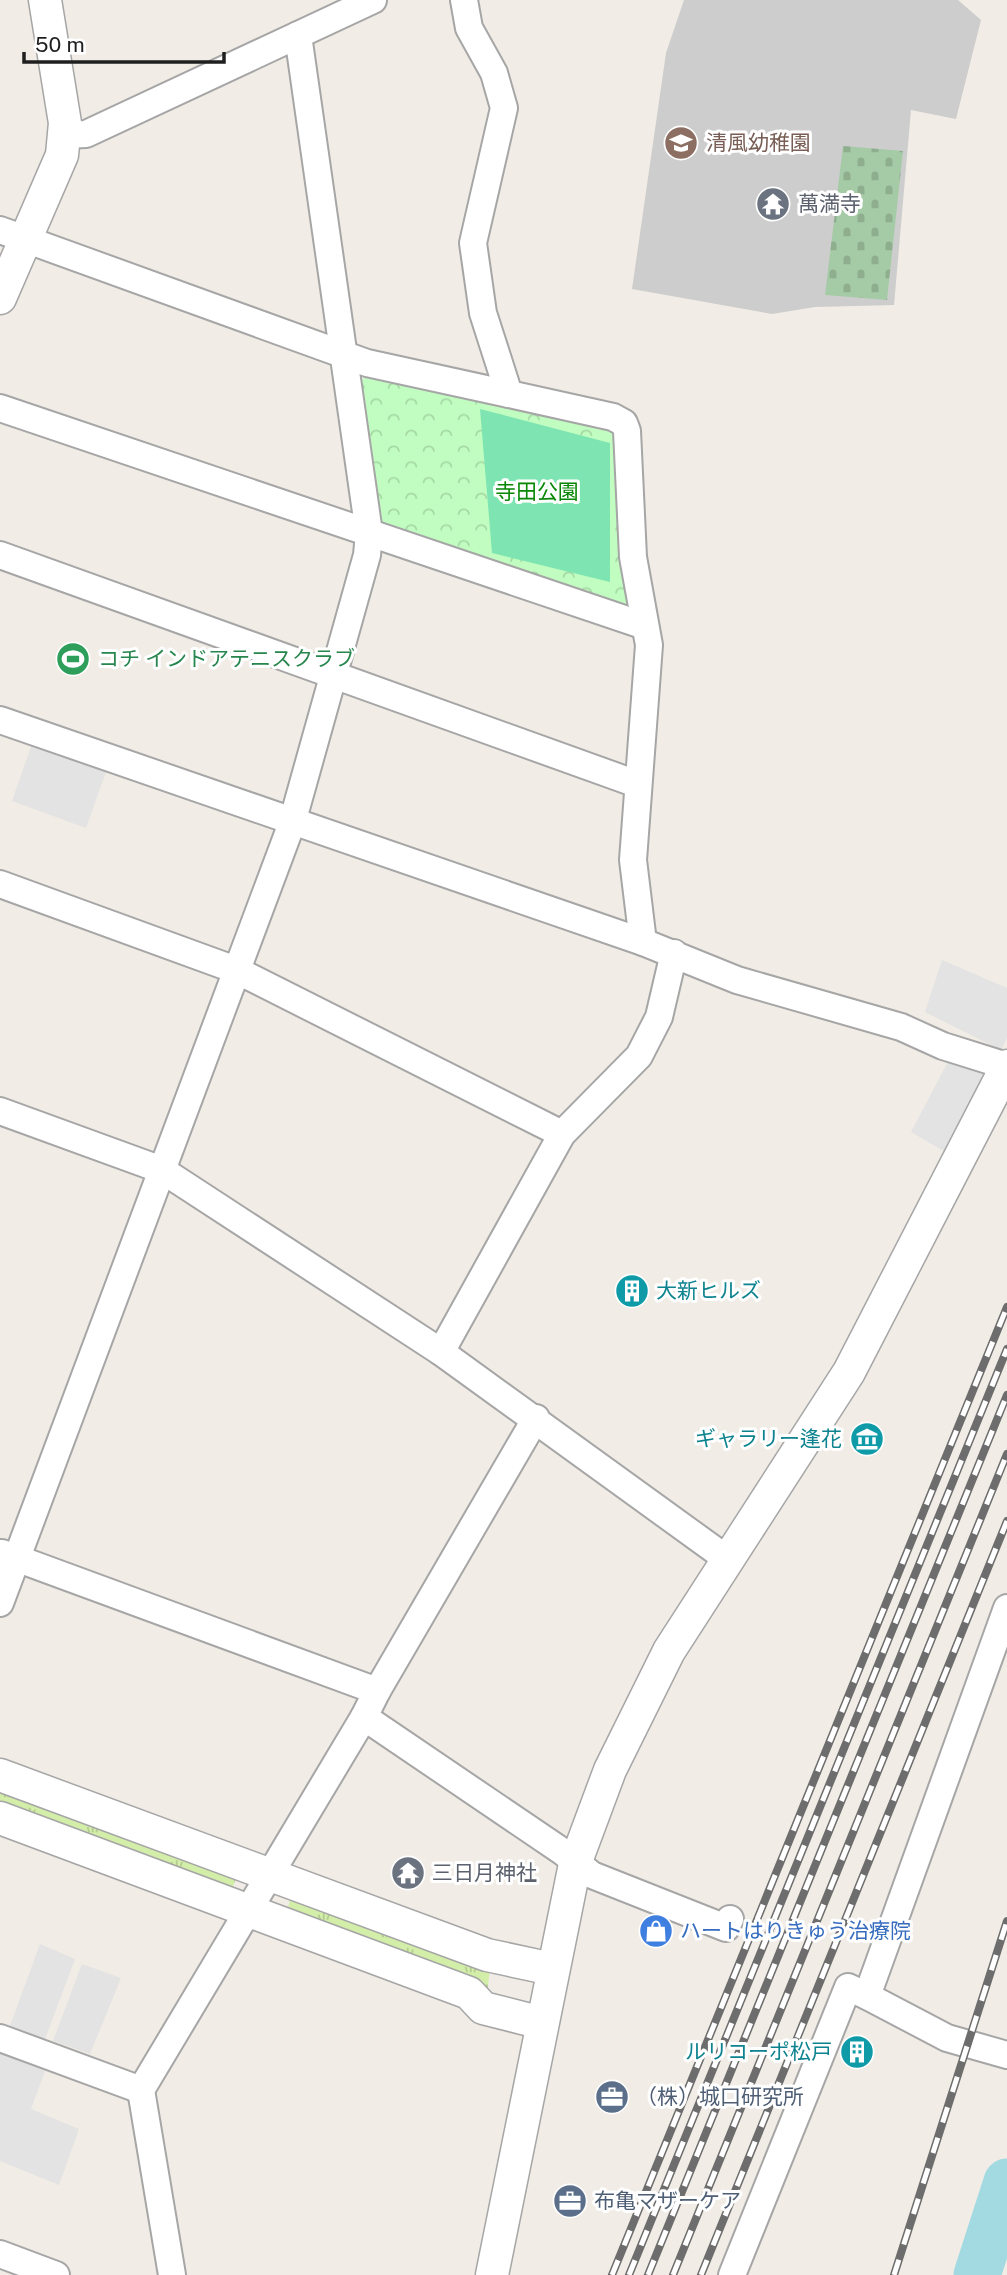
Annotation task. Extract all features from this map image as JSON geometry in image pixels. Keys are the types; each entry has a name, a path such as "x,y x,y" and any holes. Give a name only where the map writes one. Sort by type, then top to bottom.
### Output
{"street":[{"path":"0,298 13,234 62,155 65,135 45,0"},
{"path":"65,135 86,134 373,0"},
{"path":"464,0 469,28 494,73 503,108 473,243 483,313 509,394"},
{"path":"0,1603 8,1556 162,1170 292,823 367,555 369,533 298,35"},
{"path":"13,234 342,351 367,363 613,417 624,423 633,557 649,645 633,860 643,942"},
{"path":"0,408 645,626"},
{"path":"0,555 637,784"},
{"path":"0,720 643,942 737,980 889,1024 943,1046 1007,1066 849,1372 792,1466 727,1559 669,1651 610,1770 575,1864 492,2275"},
{"path":"0,884 236,970 562,1134"},
{"path":"441,1352 562,1134 639,1056 659,1017 674,953"},
{"path":"0,1111 162,1170 441,1352 536,1418 727,1559"},
{"path":"172,2275 141,2090 246,1910 364,1717 536,1418"},
{"path":"8,1556 377,1691"},
{"path":"867,1996 1007,1608"},
{"path":"364,1717 563,1852 592,1875 726,1928 730,1919"},
{"path":"0,1775 487,1955 552,1969"},
{"path":"0,1818 469,1993 483,2008 542,2023"},
{"path":"732,2275 848,1987 947,2038 1007,2055"},
{"path":"0,2038 141,2090"},
{"path":"0,2254 56,2275"}],"shaded area":[{"name":"萬満寺","path":"684,0 958,0 981,20 956,119 911,110 894,305 815,307 772,314 632,289 666,53"},
{"path":"33,741 108,766 86,828 12,801"},
{"path":"942,960 1007,988 1007,1038 1001,1050 925,1012"},
{"path":"949,1060 985,1071 987,1076 947,1153 911,1132"},
{"path":"40,1944 75,1959 45,2039 10,2026"},
{"path":"82,1964 121,1978 90,2054 53,2041"},
{"path":"0,2053 45,2071 31,2109 79,2129 59,2185 0,2161"}],"green space":[{"path":"843,146 903,151 887,300 825,295"},
{"name":"寺田公園","path":"372,372 608,426 618,433 632,599 625,607 384,526 379,516 358,383"},
{"path":"480,409 610,443 610,582 492,553"},
{"path":"0,1783 237,1876 232,1889 0,1809"},
{"path":"291,1896 490,1967 487,1996 287,1912"}],"waterway":[{"path":"977,2275 1007,2182"}],"railway":[{"path":"612,2275 1007,1307"},
{"path":"629,2275 1007,1349"},
{"path":"648,2275 1007,1395"},
{"path":"673,2275 1007,1454"},
{"path":"701,2275 1007,1521"},
{"path":"894,2275 1007,1921"}],"place":[{"name":"清風幼稚園","path":"681,143"},
{"name":"萬満寺","path":"773,204"},
{"name":"コチ インドアテニスクラブ","path":"73,659"},
{"name":"大新ヒルズ","path":"632,1291"},
{"name":"ギャラリー逢花","path":"867,1439"},
{"name":"三日月神社","path":"408,1873"},
{"name":"ハートはりきゅう治療院","path":"656,1931"},
{"name":"ルリコーポ松戸","path":"857,2052"},
{"name":"（株）城口研究所","path":"612,2097"},
{"name":"布亀マザーケア","path":"570,2201"}]}
